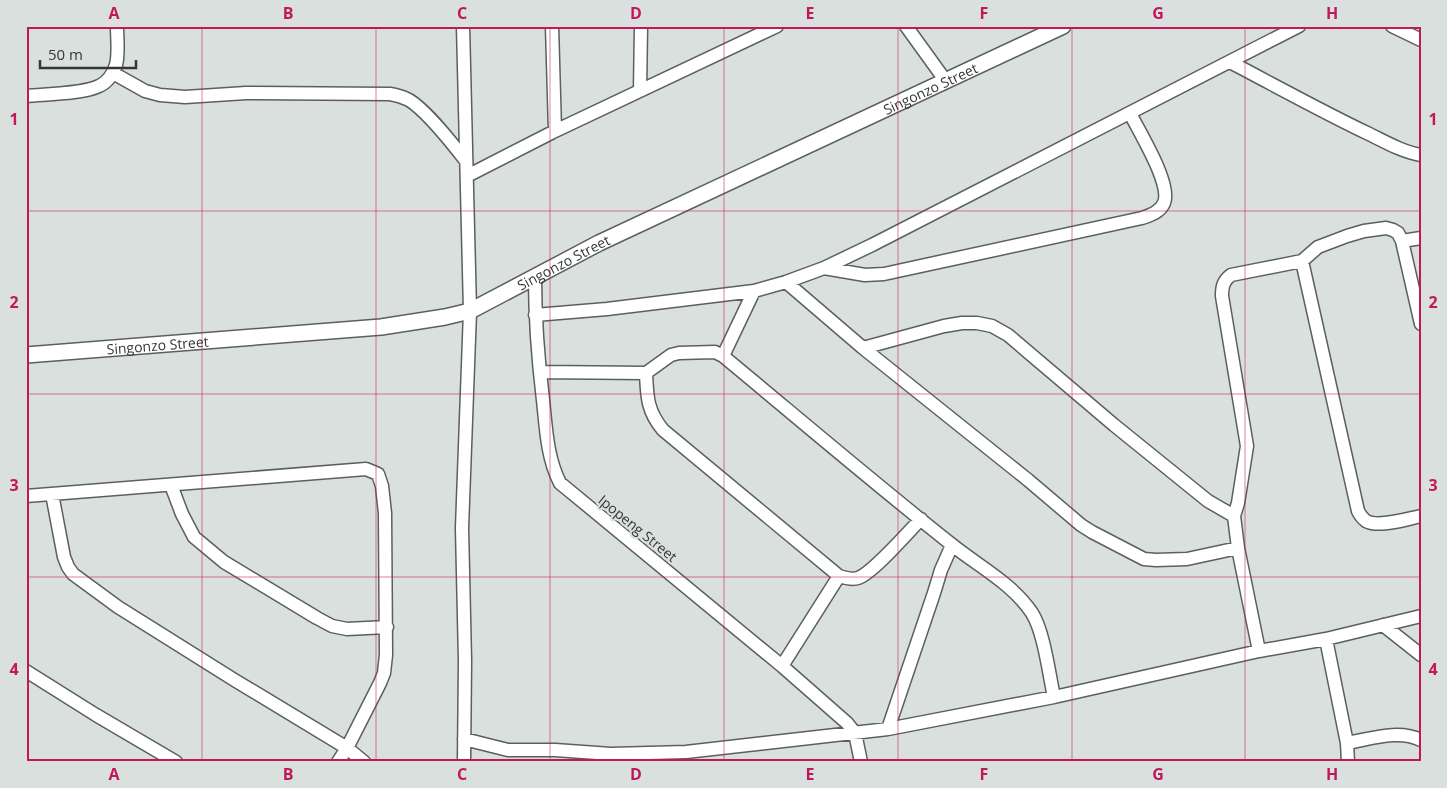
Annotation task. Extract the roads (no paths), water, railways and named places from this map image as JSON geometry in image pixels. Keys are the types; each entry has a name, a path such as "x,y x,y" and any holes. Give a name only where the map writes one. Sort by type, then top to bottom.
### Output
{"street":[{"path":"26,96 70,92 99,86 107,80 116,64 117,26"},
{"path":"463,26 470,311 462,528 465,661 464,762"},
{"path":"552,26 554,131"},
{"path":"640,91 641,26"},
{"path":"467,176 554,131 777,26"},
{"path":"906,26 945,80"},
{"name":"Singonzo Street","path":"26,355 381,327 470,311 599,243 1062,26"},
{"path":"535,315 607,309 754,291 824,268 1299,26"},
{"path":"1392,26 1421,40"},
{"path":"1230,62 1331,116 1421,156"},
{"path":"112,73 145,91 176,97 246,93 395,95 411,102 450,140 466,160"},
{"path":"824,268 864,275 884,274 1156,214 1164,203 1166,190 1162,177 1130,113"},
{"path":"1259,651 1238,548 1234,516 1238,503 1247,446 1222,296 1222,288 1226,278 1231,275 1302,261 1318,247 1364,231 1386,228 1398,234 1402,241 1421,324"},
{"path":"1402,241 1421,238"},
{"path":"1302,261 1358,511 1366,521 1377,524 1421,516"},
{"name":"Ipopeng Street","path":"535,277 535,315 549,450 554,471 560,483 782,666 847,723 854,733"},
{"path":"786,282 863,348 1092,532 1144,559 1187,559 1238,548"},
{"path":"723,356 754,291"},
{"path":"863,348 944,326 977,323 992,326 1008,335 1086,402 1208,501 1234,516"},
{"path":"540,372 646,373 671,355 679,353 715,352 723,356 952,546 1002,581 1024,602 1032,614 1041,635 1054,697"},
{"path":"646,373 650,408 655,420 663,430 839,576 847,578 860,577 881,560 921,519"},
{"path":"26,496 366,469 378,474 382,486 385,513 386,627 384,673 347,748 338,762"},
{"path":"171,485 182,514 194,536 224,562 332,626 347,629 386,627"},
{"path":"52,494 64,557 73,574 127,612 347,748 364,762"},
{"path":"888,729 941,570 952,546"},
{"path":"782,666 839,576"},
{"path":"464,739 508,750 555,750 611,754 686,752 888,729 1054,697 1259,651 1326,639 1421,616"},
{"path":"1383,625 1421,655"},
{"path":"1326,639 1347,743 1348,762"},
{"path":"26,671 176,762"},
{"path":"854,733 861,762"},
{"path":"1347,743 1401,734 1421,740"}]}
